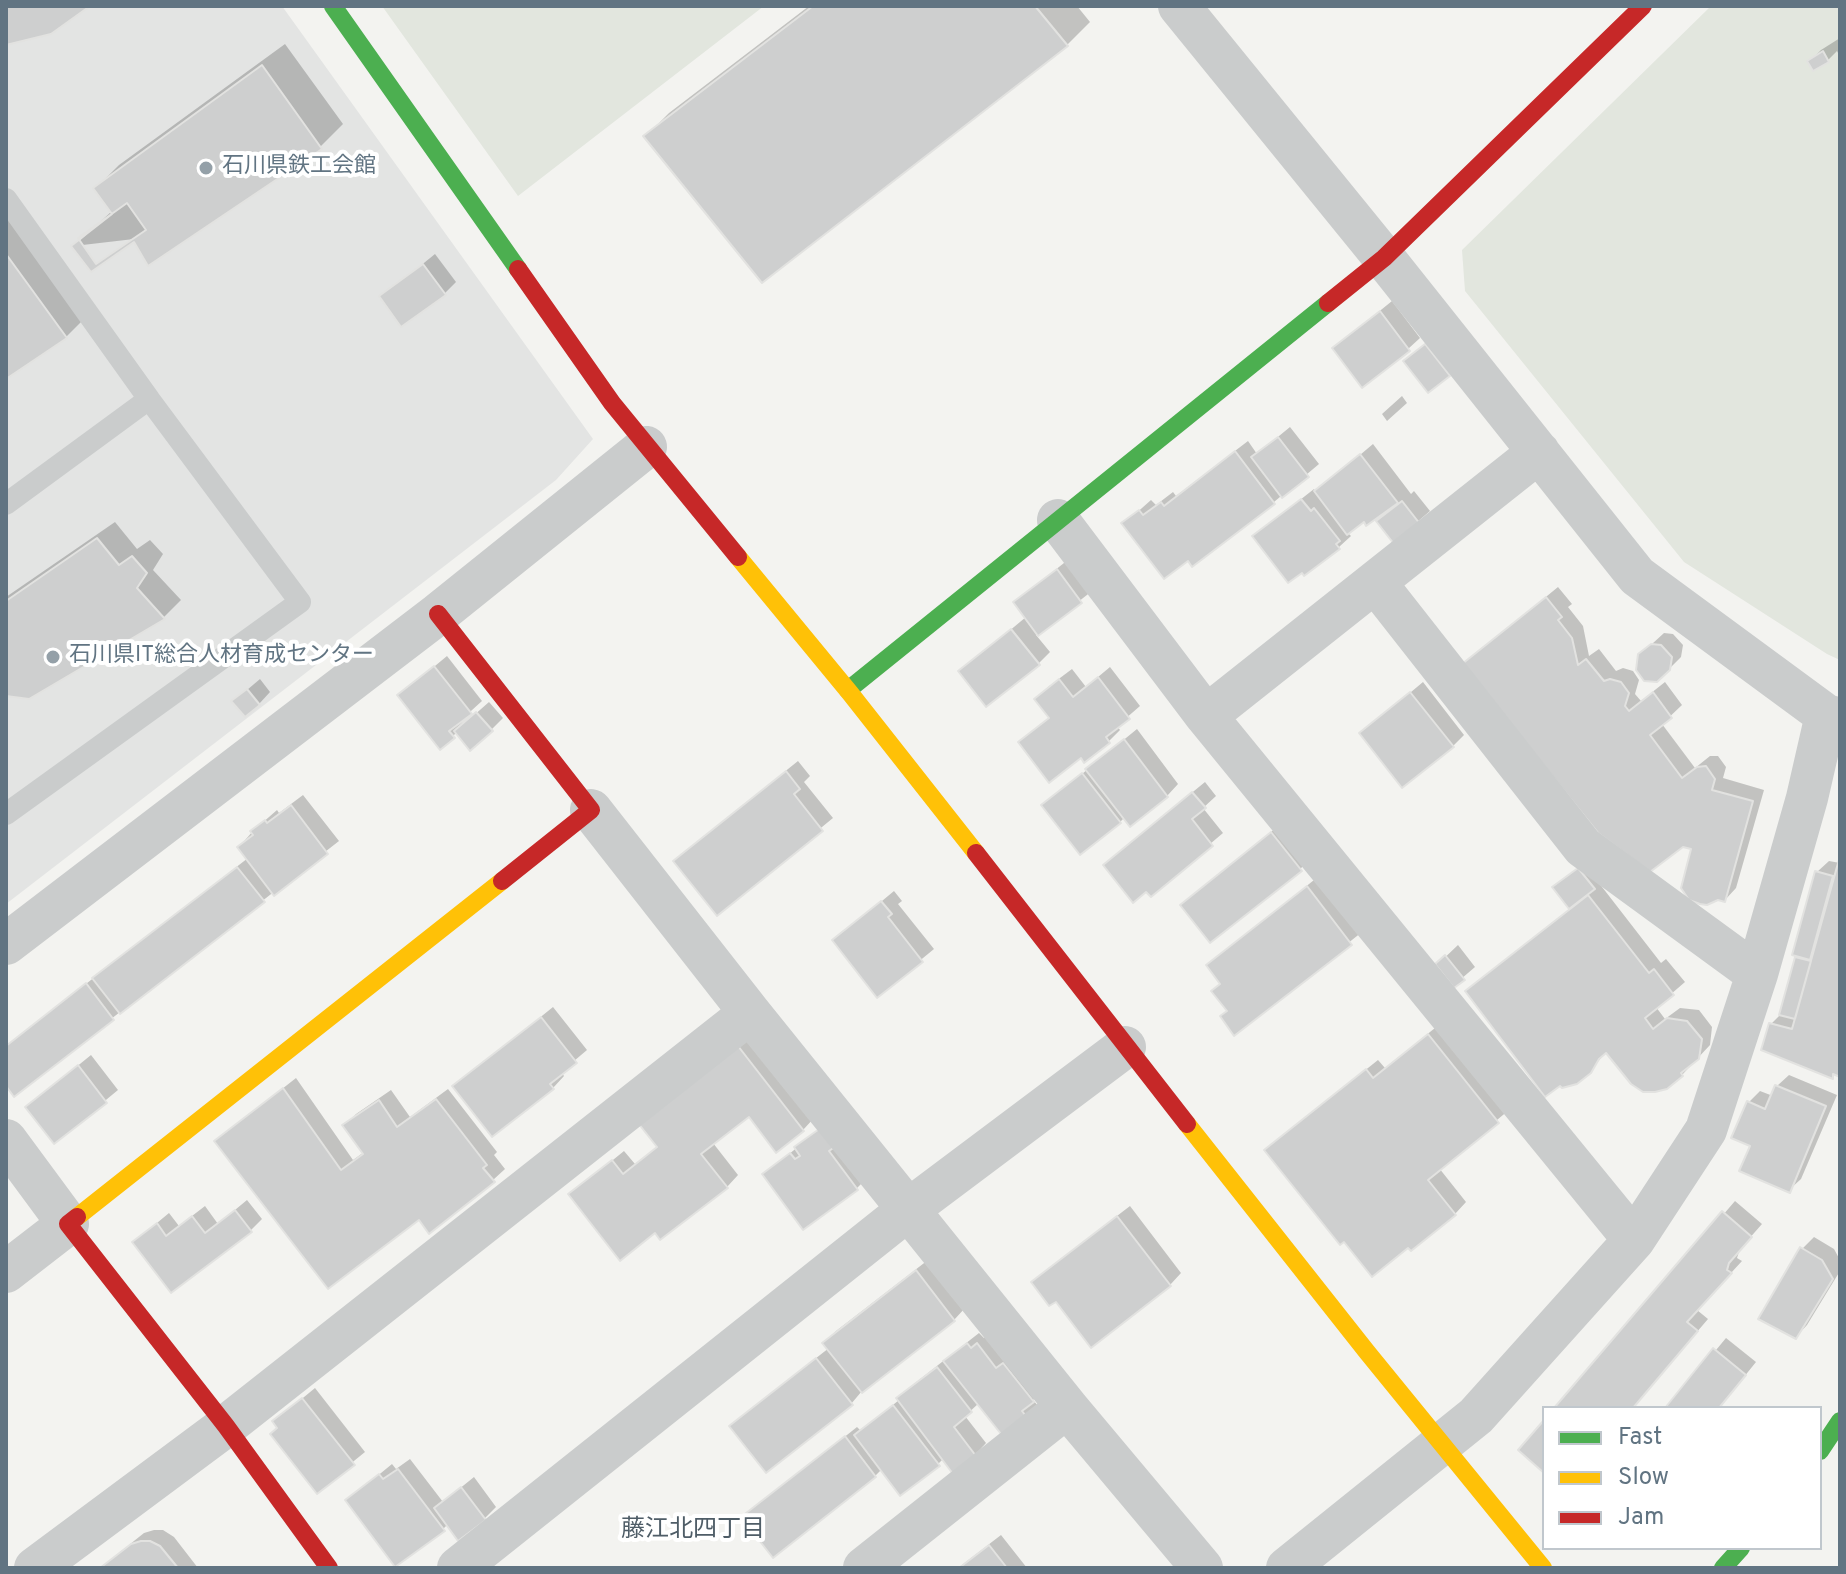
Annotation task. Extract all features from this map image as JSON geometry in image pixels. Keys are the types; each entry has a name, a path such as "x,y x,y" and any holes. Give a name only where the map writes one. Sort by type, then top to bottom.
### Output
{"street":[{"path":"333,6 646,447 848,690 1125,1047 1440,1444 1543,1568"},
{"path":"1179,6 1637,576 1833,717 1757,974 1706,1130 1634,1240 1476,1416 1287,1568"},
{"path":"848,690 1384,258 1643,6"},
{"path":"6,944 438,614 646,447"},
{"path":"1206,716 1539,452"},
{"path":"1058,520 1206,716 1634,1240"},
{"path":"1375,582 1583,847 1757,974"},
{"path":"438,614 750,1013 1067,1407 1202,1568"},
{"path":"6,1272 591,810"},
{"path":"35,1568 226,1426 750,1013"},
{"path":"458,1568 909,1209 1125,1047"},
{"path":"6,1140 226,1426 329,1568"},
{"path":"864,1568 1067,1407"},
{"path":"1822,1448 1840,1421"},
{"path":"1723,1568 1739,1550"}],"lane":[{"path":"6,199 300,602 6,814"},
{"path":"6,504 149,399"}],"shaded area":[{"path":"6,6 282,6 593,439 556,480 6,904"},
{"path":"382,6 764,6 518,196"},
{"path":"1711,6 1840,6 1840,660 1684,562 1465,291 1462,250"}],"building":[{"path":"6,6 90,6 51,34 6,45"},
{"path":"813,6 1035,6 1068,46 762,283 643,136"},
{"path":"1823,51 1829,62 1813,71 1807,61"},
{"name":"石川県鉄工会館","path":"262,65 322,149 148,266 134,242 91,272 71,246 112,214 93,188"},
{"path":"127,203 146,230 96,264 78,238"},
{"path":"6,254 67,338 6,379"},
{"path":"423,264 446,295 401,327 379,296"},
{"path":"1380,311 1410,351 1362,388 1332,348"},
{"path":"1425,344 1450,376 1428,393 1403,361"},
{"path":"1278,437 1309,477 1282,498 1251,457"},
{"path":"1235,451 1275,504 1192,567 1188,561 1164,579 1121,523 1139,510 1143,515 1161,502 1164,506"},
{"path":"1360,454 1398,503 1366,526 1364,522 1347,535 1314,491"},
{"path":"1301,499 1311,511 1314,508 1340,541 1336,544 1340,549 1304,576 1302,573 1288,583 1252,536"},
{"path":"1402,501 1420,524 1394,544 1376,521"},
{"name":"石川県IT総合人材育成センター","path":"97,538 119,565 132,556 147,573 137,588 165,619 29,699 6,696 6,601"},
{"path":"1057,569 1082,603 1038,636 1013,602"},
{"path":"1546,597 1562,617 1558,620 1572,638 1578,665 1586,659 1604,681 1621,682 1629,693 1625,706 1629,711 1653,692 1672,718 1650,735 1682,778 1697,767 1706,766 1715,779 1712,790 1753,801 1725,902 1718,900 1707,905 1700,904 1689,900 1681,888 1691,849 1683,847 1650,872 1598,833 1462,664"},
{"path":"1011,629 1040,665 986,707 958,671"},
{"path":"1651,644 1661,645 1672,657 1670,670 1657,682 1644,681 1636,670 1638,654"},
{"path":"434,666 472,714 449,731 455,738 440,750 397,695"},
{"path":"1098,677 1130,719 1106,737 1110,743 1084,763 1081,758 1049,783 1018,742 1049,718 1034,699 1059,679 1073,697"},
{"path":"247,689 260,705 245,717 231,701"},
{"path":"1410,692 1454,747 1402,788 1359,733"},
{"path":"476,712 493,731 470,751 454,731"},
{"path":"1124,739 1168,797 1130,827 1085,769"},
{"path":"786,771 800,789 794,794 823,831 717,916 673,861"},
{"path":"1082,773 1121,823 1080,855 1041,805"},
{"path":"1192,792 1206,808 1192,819 1213,846 1151,897 1146,892 1133,903 1103,865"},
{"path":"291,805 328,854 274,896 237,847 253,835 250,831"},
{"path":"1271,832 1302,871 1210,943 1180,905"},
{"path":"1840,856 1840,1077 1833,1074 1833,1079 1761,1050 1769,1023 1792,1029"},
{"path":"237,867 265,902 120,1014 92,978"},
{"path":"1578,868 1595,889 1569,909 1552,887"},
{"path":"1815,871 1833,876 1810,960 1792,955"},
{"path":"1307,886 1352,945 1234,1036 1220,1016 1227,1011 1211,991 1220,984 1206,965"},
{"path":"1588,895 1649,973 1654,969 1674,995 1645,1018 1653,1029 1667,1018 1687,1021 1702,1039 1699,1059 1667,1089 1643,1092 1631,1084 1606,1053 1591,1073 1577,1084 1560,1086 1545,1097 1465,991"},
{"path":"881,901 892,914 888,917 923,962 877,998 832,940"},
{"path":"1445,955 1465,980 1454,988 1435,964"},
{"path":"1795,957 1811,961 1795,1019 1779,1015"},
{"path":"86,983 114,1020 14,1097 6,1086 6,1046"},
{"path":"541,1017 577,1063 550,1084 554,1089 492,1137 452,1086"},
{"path":"1428,1034 1499,1123 1428,1180 1456,1215 1372,1277 1344,1242 1340,1245 1264,1150 1366,1069 1373,1078"},
{"path":"738,1046 804,1131 776,1153 749,1117 701,1154 728,1188 660,1240 655,1233 620,1261 568,1194 612,1160 623,1174 657,1147 638,1123"},
{"path":"78,1065 107,1103 54,1144 25,1107"},
{"path":"1775,1085 1826,1106 1790,1193 1739,1171 1750,1146 1731,1138 1747,1101 1765,1109"},
{"path":"283,1088 341,1170 363,1154 342,1125 379,1100 397,1127 436,1099 487,1165 483,1168 495,1182 429,1234 419,1220 328,1289 214,1141"},
{"path":"822,1127 836,1146 829,1151 858,1190 803,1230 762,1174 790,1153 795,1159 800,1156 794,1147"},
{"path":"235,1210 252,1232 171,1293 132,1242 157,1223 166,1236 192,1216 205,1233"},
{"path":"1722,1211 1752,1237 1729,1263 1727,1270 1732,1273 1687,1322 1698,1331 1635,1406 1556,1406"},
{"path":"1117,1216 1171,1286 1091,1348 1056,1302 1049,1306 1031,1282"},
{"path":"1800,1247 1822,1260 1833,1279 1796,1339 1758,1319"},
{"path":"916,1270 955,1321 862,1393 822,1343"},
{"path":"967,1343 971,1348 977,1343 996,1368 1003,1363 1034,1402 1022,1411 1029,1420 1005,1439 943,1361"},
{"path":"1713,1348 1746,1375 1721,1406 1667,1406"},
{"path":"816,1358 853,1405 766,1473 729,1426"},
{"path":"937,1367 972,1412 954,1427 976,1456 953,1474 896,1398"},
{"path":"302,1398 355,1465 317,1494 270,1434 277,1428 272,1421"},
{"path":"893,1405 940,1466 900,1496 854,1435"},
{"path":"1542,1422 1542,1471 1518,1450"},
{"path":"845,1436 876,1477 773,1558 741,1517"},
{"path":"398,1469 445,1531 395,1567 345,1500 379,1474 383,1479"},
{"path":"461,1487 486,1520 458,1541 434,1508"},
{"path":"141,1541 160,1546 178,1568 100,1568 131,1544"},
{"path":"989,1545 1007,1568 959,1568"}],"traffic: fast":[{"path":"333,6 518,269"},
{"path":"848,690 1328,303"},
{"path":"1822,1448 1840,1421"},
{"path":"1723,1568 1739,1550"}],"traffic: slow":[{"path":"738,557 976,853"},
{"path":"77,1217 502,881"},
{"path":"1187,1124 1543,1568"}],"traffic: jam":[{"path":"1328,303 1384,258 1643,6"},
{"path":"518,269 612,403 738,557"},
{"path":"438,614 591,810 502,881"},
{"path":"976,853 1187,1124"},
{"path":"77,1217 68,1224 226,1426 329,1568"}],"place":[{"name":"石川県鉄工会館","path":"206,168"},
{"name":"石川県IT総合人材育成センター","path":"53,657"}],"district":[{"name":"藤江北四丁目","path":"693,1531"}]}
